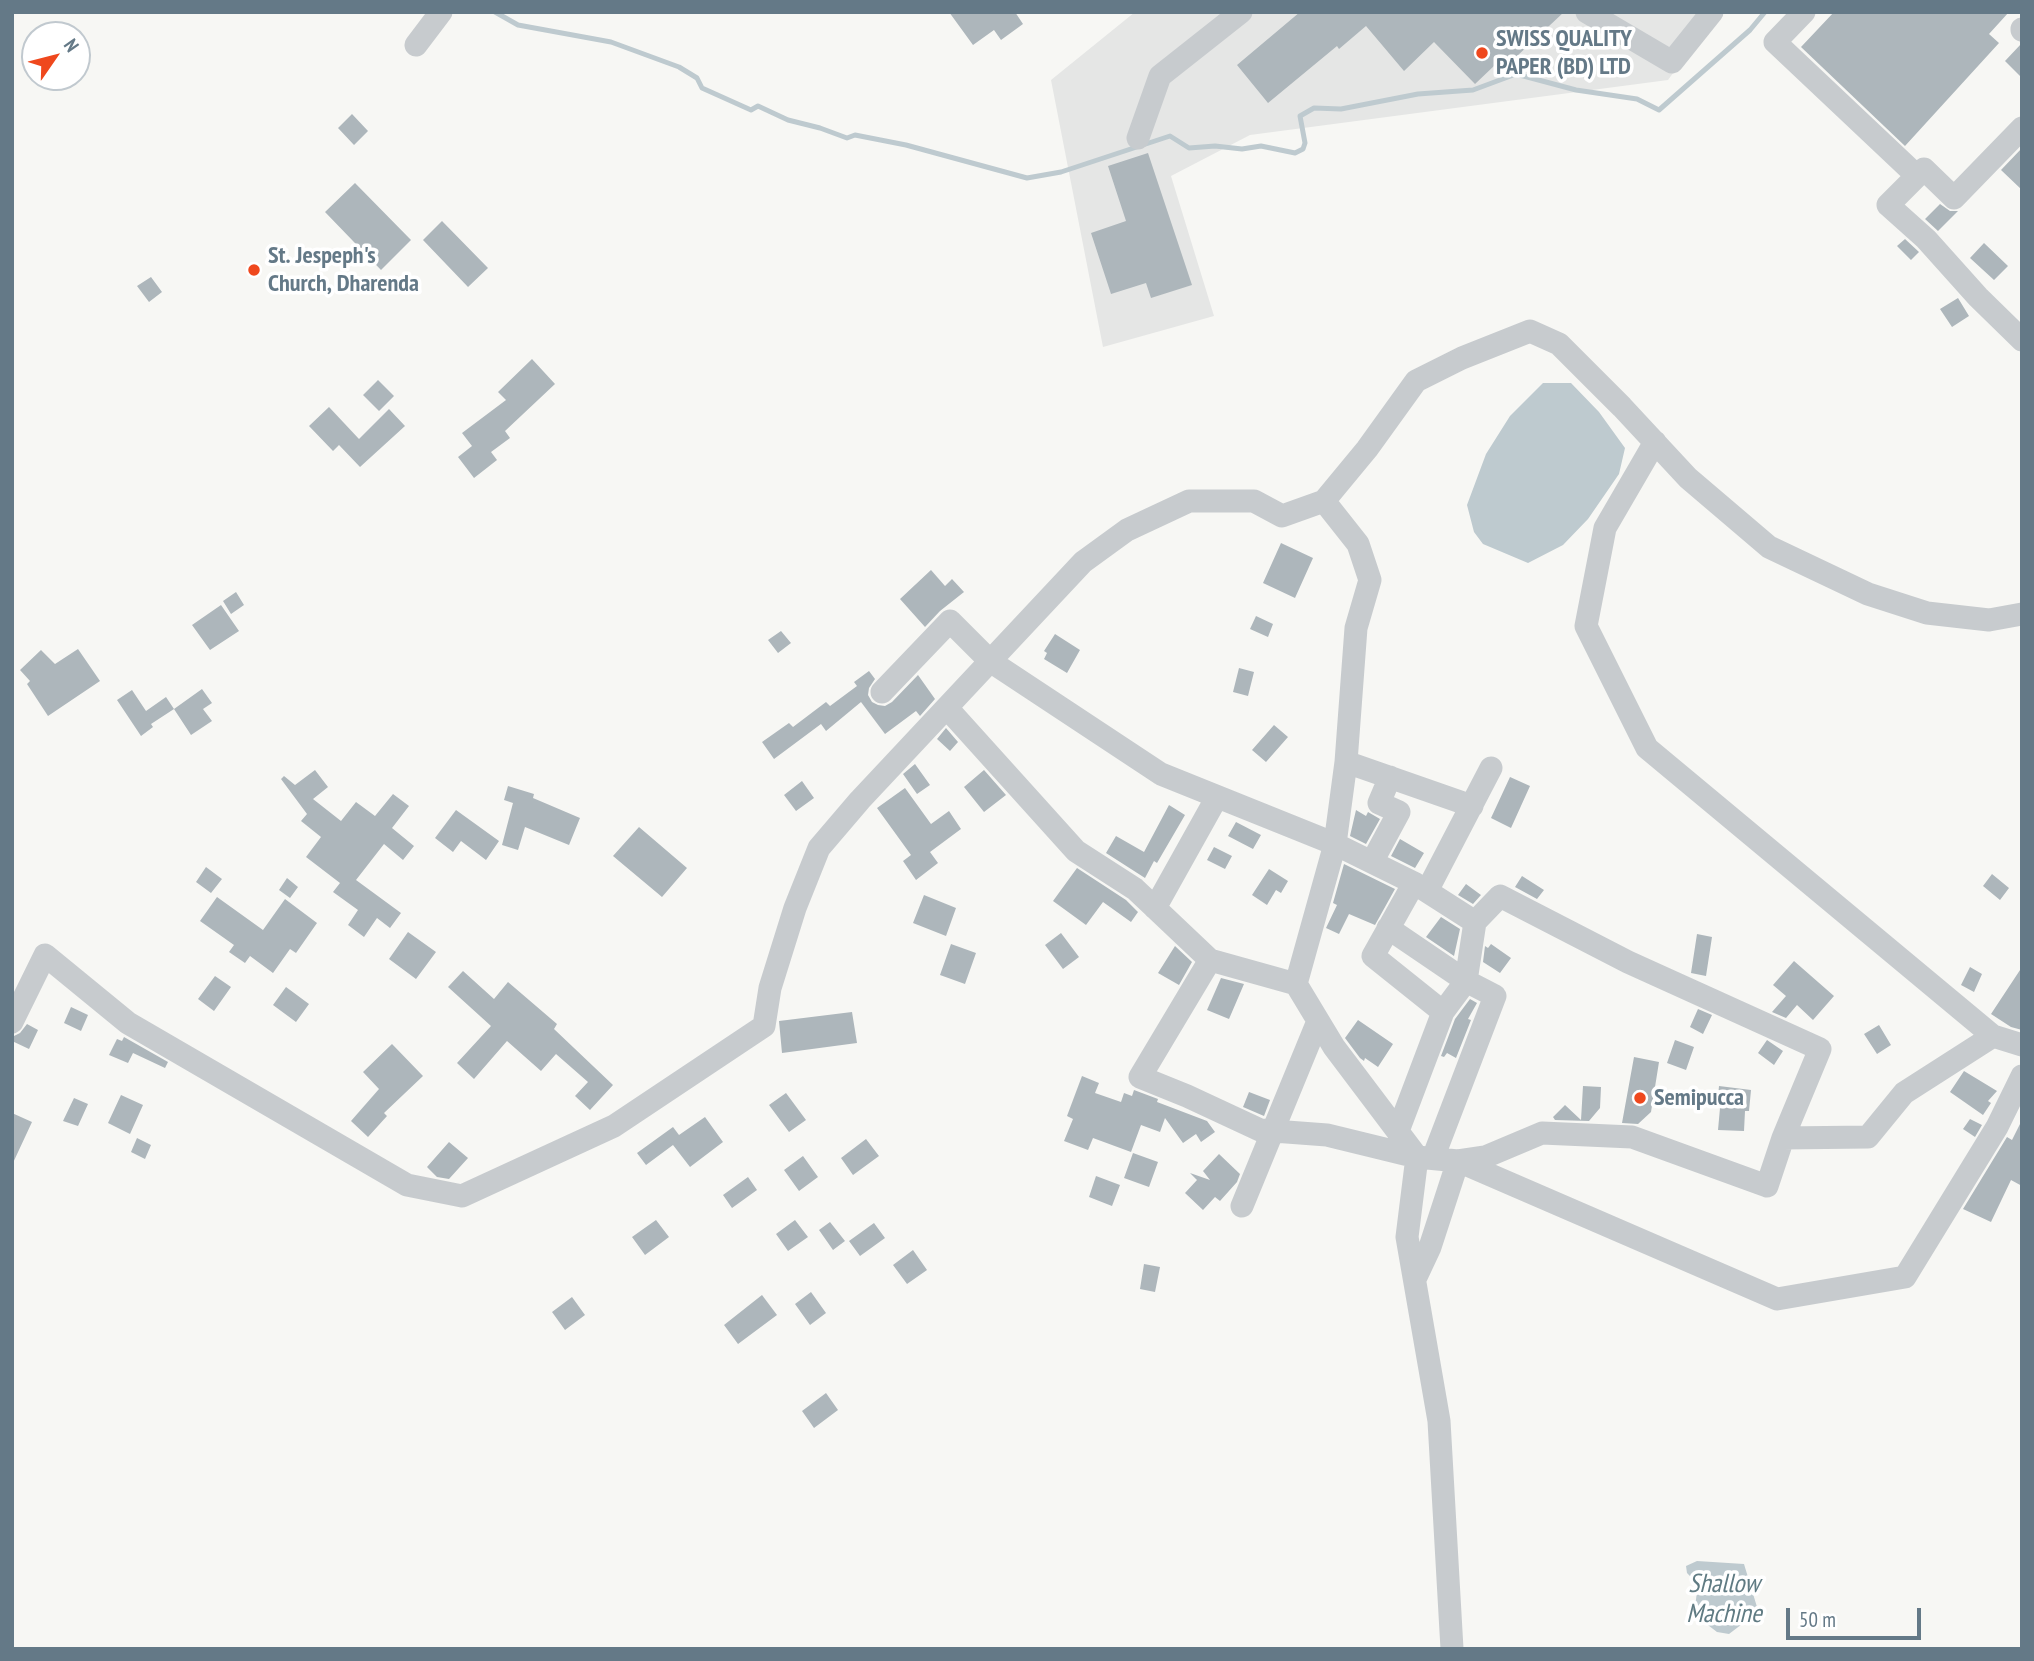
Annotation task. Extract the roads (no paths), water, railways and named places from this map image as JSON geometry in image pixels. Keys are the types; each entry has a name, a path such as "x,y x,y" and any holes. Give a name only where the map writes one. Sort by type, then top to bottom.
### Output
{"street":[{"path":"415,45 441,12"},
{"path":"1138,138 1160,76 1241,12"},
{"path":"1587,12 1672,62 1712,12"},
{"path":"1804,12 1776,42 1917,176"},
{"path":"2022,128 1954,198 1924,169 1888,205 1926,239 1978,297 2022,340"},
{"path":"12,1022 45,955 128,1023 395,1179 407,1185 462,1196 614,1126 764,1026 770,988 795,908 819,848 860,800 1083,562 1127,530 1189,502 1254,501 1282,516 1324,501 1367,449 1416,380 1530,331 1559,344 1688,478 1769,547 1868,594 1927,613 1989,620 2022,614"},
{"path":"1655,442 1605,528 1586,626 1647,748 1993,1036 2022,1045"},
{"path":"1296,984 1335,844 1346,762 1356,628 1370,580 1358,544 1324,501"},
{"path":"882,692 950,621 990,661 1161,774 1335,844 1421,887 1475,922"},
{"path":"947,708 1076,850 1135,889 1210,960 1296,984 1334,1047 1398,1130 1425,1157"},
{"path":"1346,762 1472,806"},
{"path":"1443,1012 1373,956 1388,928 1421,887 1472,806 1491,768"},
{"path":"1372,862 1399,812 1379,803 1390,777"},
{"path":"1155,908 1217,796"},
{"path":"1210,960 1140,1077 1260,1130 1327,1135 1425,1157 1458,1161 1485,1157 1542,1133 1632,1137 1767,1186 1820,1049 1628,962 1500,896 1475,922 1466,981 1443,1012 1398,1130"},
{"path":"1388,928 1466,981 1495,996 1425,1157 1407,1237 1439,1421 1452,1649"},
{"path":"1242,1206 1318,1021"},
{"path":"1783,1139 1868,1137 1904,1093 1993,1036"},
{"path":"1458,1161 1777,1299 1905,1277 1997,1127 2022,1076"},
{"path":"1415,1279 1430,1247 1458,1161"}],"water":[{"path":"1543,383 1571,383 1599,412 1625,448 1619,474 1588,519 1563,545 1528,563 1483,544 1474,532 1467,505 1486,454 1510,416"},
{"name":"Shallow Machine","path":"1697,1561 1744,1564 1757,1607 1750,1618 1729,1634 1717,1632 1700,1619 1695,1607 1698,1584 1687,1573 1686,1566"}],"waterway":[{"path":"495,12 518,25 611,42 679,67 697,78 702,88 751,110 758,106 788,120 847,138 855,135 906,145 1027,178 1061,172 1170,136 1189,148 1215,146 1242,149 1261,146 1295,153 1303,149 1305,143 1300,116 1314,108 1341,109 1418,94 1473,90 1516,74 1576,90 1637,99 1659,110 1750,30 1765,12"}],"place":[{"name":"SWISS QUALITY PAPER (BD) LTD","path":"1482,53"},
{"name":"St. Jespeph's Church, Dharenda","path":"254,270"},
{"name":"Semipucca","path":"1640,1098"}]}
